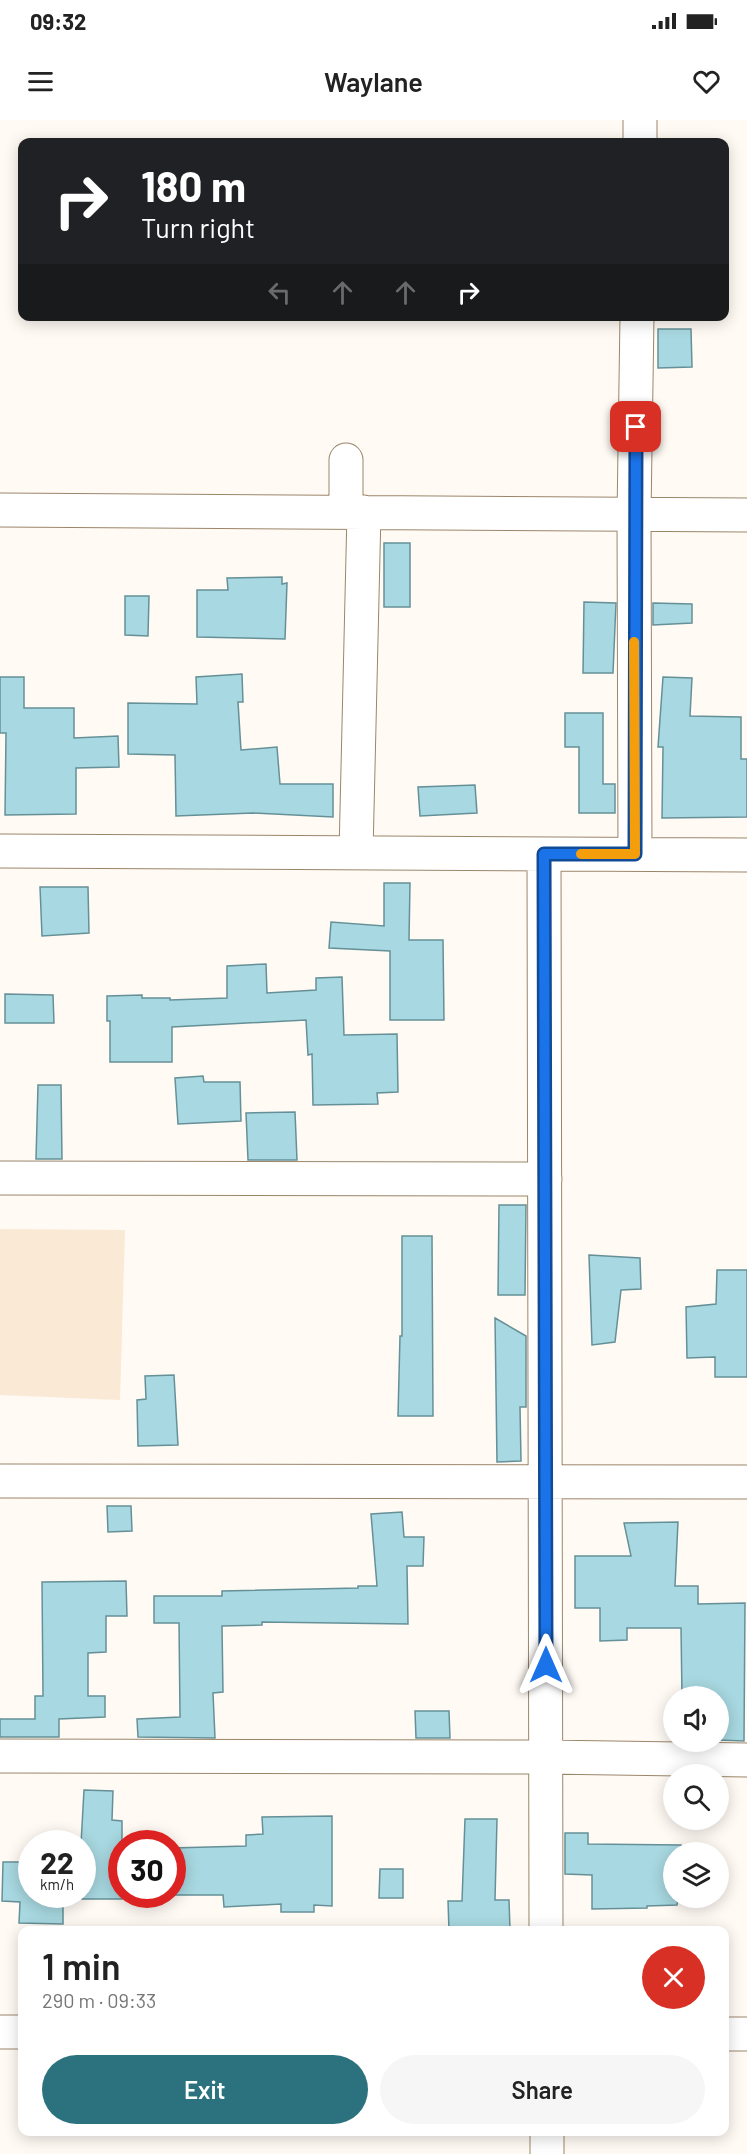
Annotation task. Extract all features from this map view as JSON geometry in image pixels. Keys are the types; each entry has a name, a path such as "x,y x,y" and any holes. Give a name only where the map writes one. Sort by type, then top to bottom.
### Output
{"street":[{"path":"640,120 640,138"},
{"path":"635,854 634,516 637,321"},
{"path":"346,460 355,511 356,853"},
{"path":"0,510 747,515"},
{"path":"0,850 747,855"},
{"path":"544,854 546,1926"},
{"path":"0,1178 545,1179"},
{"path":"0,1482 747,1482"},
{"path":"0,1755 747,1760"},
{"path":"0,2032 18,2032"},
{"path":"729,2034 747,2034"},
{"path":"547,2136 547,2154"}],"shaded area":[{"path":"0,1229 125,1230 120,1400 0,1395"}],"building":[{"path":"658,329 691,329 692,367 658,368"},
{"path":"384,543 410,543 410,607 384,607"},
{"path":"282,577 282,584 287,583 285,639 197,637 197,590 228,590 227,578"},
{"path":"125,596 149,596 148,636 125,635"},
{"path":"584,602 616,603 613,673 583,673"},
{"path":"653,603 692,604 692,623 653,625"},
{"path":"242,674 243,702 238,702 241,750 277,747 280,784 333,784 333,817 253,813 176,816 175,755 128,754 128,703 197,704 196,677"},
{"path":"0,677 24,677 24,708 74,708 74,738 118,736 119,767 76,768 76,814 5,815 6,733 0,733"},
{"path":"663,677 692,678 690,716 741,717 741,759 747,759 747,817 662,818 663,747 658,747"},
{"path":"565,713 603,713 603,784 615,784 615,813 579,813 579,747 565,747"},
{"path":"475,785 477,813 420,816 418,787"},
{"path":"384,883 410,883 409,940 443,940 444,1020 390,1020 390,951 329,948 331,922 384,926"},
{"path":"40,887 88,887 89,933 42,936"},
{"path":"266,964 267,993 316,990 316,978 342,977 344,1035 397,1034 398,1092 377,1093 378,1104 313,1105 312,1054 308,1055 306,1020 172,1027 172,1062 110,1062 110,1021 107,1021 107,996 142,995 142,998 170,998 170,1000 227,998 227,966"},
{"path":"5,994 53,995 54,1023 5,1023"},
{"path":"203,1076 204,1082 240,1082 241,1121 178,1124 175,1078"},
{"path":"38,1085 61,1085 62,1159 36,1159"},
{"path":"295,1112 297,1160 248,1160 246,1113"},
{"path":"499,1205 526,1205 525,1295 498,1295"},
{"path":"402,1236 432,1236 433,1416 398,1416 400,1336 402,1336"},
{"path":"589,1255 640,1258 641,1289 621,1290 615,1342 592,1345"},
{"path":"717,1270 747,1270 747,1377 715,1377 715,1357 687,1358 686,1307 716,1304"},
{"path":"495,1318 526,1336 526,1407 520,1407 521,1461 497,1462"},
{"path":"174,1375 178,1445 138,1446 137,1400 146,1399 145,1376"},
{"path":"107,1506 131,1506 132,1531 108,1532"},
{"path":"402,1512 404,1537 424,1537 423,1566 407,1566 408,1624 262,1622 262,1625 222,1626 223,1692 213,1693 215,1738 138,1737 137,1719 180,1717 179,1623 154,1623 154,1596 222,1596 222,1591 377,1586 371,1514"},
{"path":"678,1522 675,1586 698,1586 698,1604 745,1603 744,1741 729,1740 729,1686 682,1686 681,1628 627,1628 627,1640 600,1641 600,1608 575,1608 575,1556 631,1556 624,1523"},
{"path":"126,1581 127,1616 106,1616 106,1652 88,1653 88,1696 105,1696 105,1717 59,1719 59,1737 0,1737 0,1719 35,1719 35,1696 43,1696 42,1582"},
{"path":"415,1711 449,1711 450,1738 416,1738"},
{"path":"84,1790 113,1791 112,1820 122,1821 122,1830 108,1830 108,1899 96,1899 96,1830 82,1830"},
{"path":"332,1816 332,1906 314,1905 314,1912 281,1912 281,1904 224,1907 223,1895 186,1895 186,1848 246,1846 246,1835 263,1834 262,1817"},
{"path":"465,1819 497,1819 495,1900 509,1900 510,1926 449,1926 448,1901 462,1901"},
{"path":"565,1833 588,1833 588,1844 663,1845 663,1905 592,1909 592,1875 565,1874"},
{"path":"3,1862 18,1862 18,1902 2,1901"},
{"path":"380,1869 403,1869 403,1898 379,1898"},
{"path":"20,1908 63,1908 63,1924 19,1923"}],"slow traffic":[{"path":"581,854 635,854 634,642"}],"route":[{"path":"546,1665 544,854 635,854 636,427"}]}
